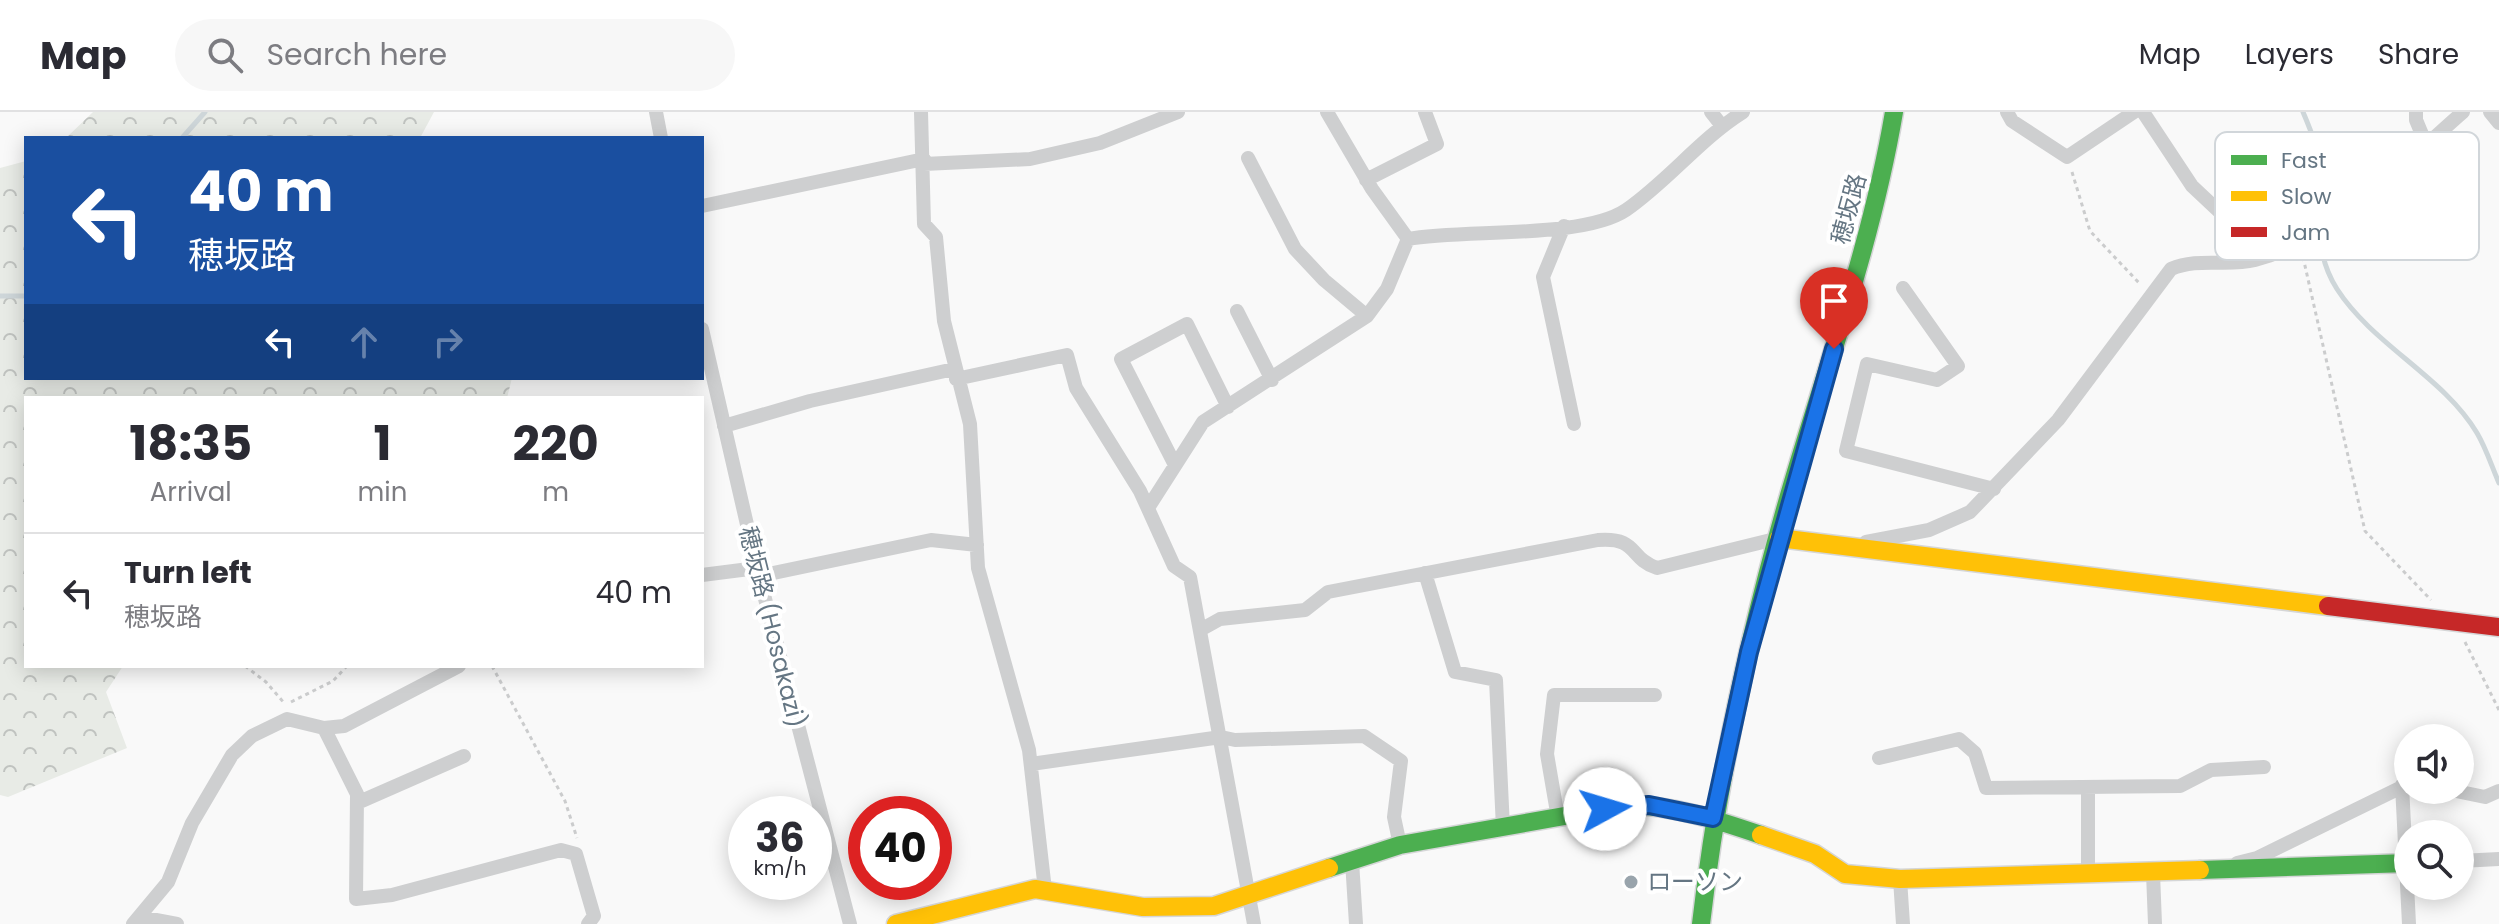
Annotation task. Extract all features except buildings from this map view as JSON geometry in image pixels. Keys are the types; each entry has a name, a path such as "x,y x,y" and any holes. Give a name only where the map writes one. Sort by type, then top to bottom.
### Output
{"street":[{"path":"656,112 661,136"},
{"path":"921,112 924,224 936,237 944,321 970,424 977,545 985,598 1015,691 1031,764 1045,890"},
{"path":"704,206 924,162 1030,159 1100,143 1178,112"},
{"path":"1327,112 1366,180 1408,239"},
{"path":"1366,180 1437,144 1425,112"},
{"path":"1711,112 1722,126"},
{"path":"1408,239 1598,221 1624,211 1722,126 1743,112"},
{"name":"穂坂路","path":"1701,924 1713,818 1745,666 1867,237 1884,171 1894,112"},
{"path":"2007,112 2012,121 2067,157 2134,112"},
{"path":"2143,112 2192,186 2215,208"},
{"path":"2416,112 2421,132"},
{"path":"2440,132 2463,112"},
{"path":"2490,112 2499,123"},
{"path":"1248,158 1295,249 1324,280 1367,316"},
{"path":"1564,226 1543,277 1574,424"},
{"path":"1148,508 1203,422 1367,316 1387,289 1408,239"},
{"path":"1834,544 1890,540 1929,530 1970,512 2058,420 2171,269 2184,263 2254,260"},
{"path":"1903,288 1958,366 1937,380 1867,364 1846,451 1994,489"},
{"path":"1237,311 1272,380"},
{"path":"1175,465 1121,359 1187,324 1228,407"},
{"name":"穂坂路 (Hosakazi)","path":"704,338 758,572 850,924"},
{"path":"724,426 810,401 1067,355 1076,388 1148,508 1174,566 1190,577 1254,924"},
{"path":"1202,629 1220,619 1305,610 1328,592 1617,538 1633,546 1645,564 1657,568 1779,538 2499,627"},
{"path":"704,575 758,572 931,540 977,545"},
{"path":"1425,573 1455,672 1496,680 1503,828"},
{"path":"137,921 168,882 192,823 232,755 252,736 273,723 287,719 324,728 344,726 377,712 455,668"},
{"path":"1558,818 1547,754 1554,695 1655,695"},
{"path":"324,728 357,794 356,899 392,895 548,850 576,854 594,916 588,924"},
{"path":"1031,764 1221,737 1235,740 1364,736 1401,761 1394,817 1400,845"},
{"path":"1879,758 1959,739 1975,753 1986,788 2180,786 2211,770 2264,767"},
{"path":"357,803 464,756"},
{"path":"2088,787 2088,875"},
{"path":"2210,871 2257,858 2394,790"},
{"path":"2474,795 2485,797 2499,791"},
{"path":"896,924 1035,889 1143,907 1214,906 1400,845 1627,805 1649,805 1713,818 1815,854 1845,874 1900,879 2394,864"},
{"path":"2474,860 2499,859"},
{"path":"1352,861 1356,924"},
{"path":"2153,873 2155,924"},
{"path":"1900,879 1903,924"},
{"path":"2408,900 2409,924"},
{"path":"137,921 177,924"}],"path":[{"path":"2067,157 2090,231 2151,296"},
{"path":"2307,260 2365,531 2439,609"},
{"path":"2461,631 2499,710"},
{"path":"248,668 266,682 287,707 293,700 333,681 345,668"},
{"path":"493,668 565,801 578,840 576,854"}],"green space":[{"path":"93,112 434,112 421,136 68,136"},
{"path":"24,162 24,380 512,380 508,396 24,396 24,668 122,668 106,692 127,748 8,797 0,795 0,168"}],"waterway":[{"path":"184,136 205,112"},
{"path":"2303,112 2311,132"},
{"path":"2324,260 2337,289 2352,309 2463,413 2480,439 2499,483"},
{"path":"0,296 24,296"}],"traffic: fast":[{"path":"1701,924 1716,814 1748,652 1790,492 1874,208 1894,112"},
{"path":"1329,868 1400,845 1627,805 1678,811 1761,835"},
{"path":"2200,870 2394,863"}],"traffic: slow":[{"path":"1779,538 2328,606"},
{"path":"1761,835 1815,854 1845,874 1900,879 2200,870"},
{"path":"896,924 1035,889 1143,907 1214,906 1329,868"}],"traffic: jam":[{"path":"2328,606 2499,627"}],"place":[{"name":"ローソン","path":"1631,882"}],"route":[{"path":"1605,809 1649,805 1713,818 1749,652 1834,349"}]}
